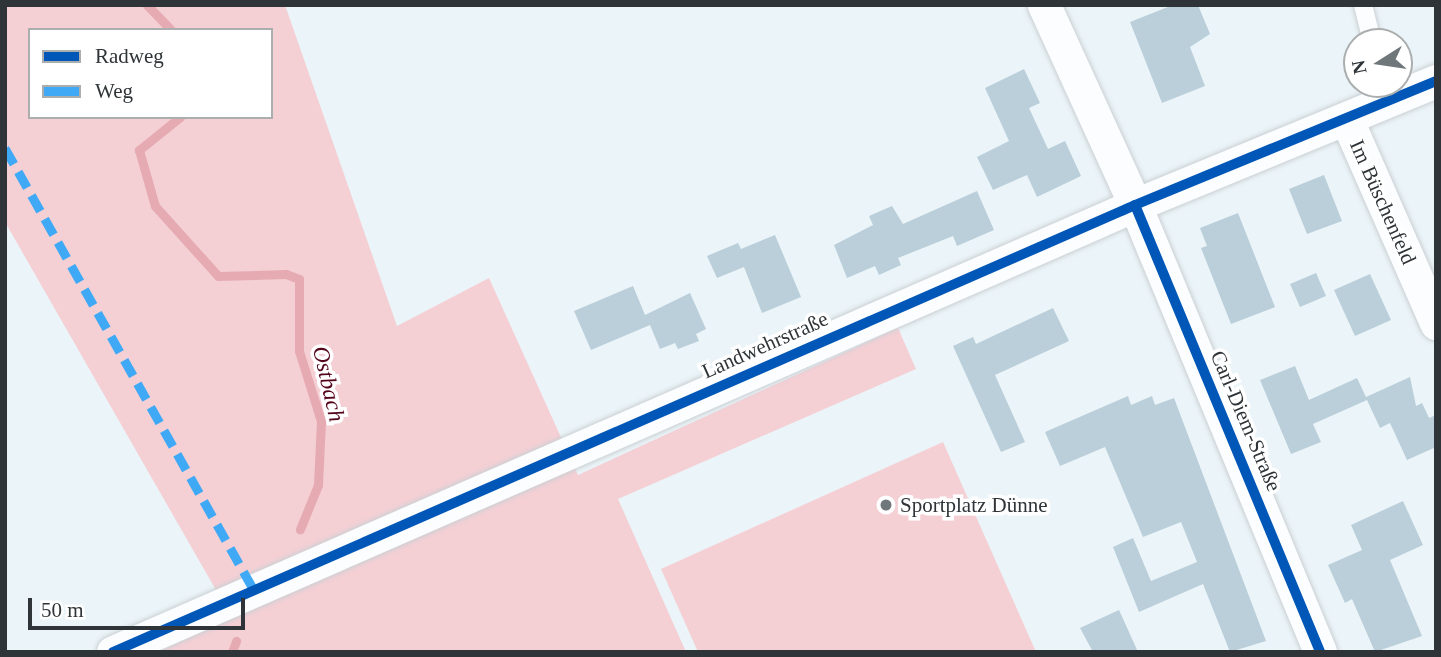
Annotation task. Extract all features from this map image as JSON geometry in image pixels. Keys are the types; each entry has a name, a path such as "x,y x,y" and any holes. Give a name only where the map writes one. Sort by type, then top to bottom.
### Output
{"street":[{"name":"Carl-Diem-Straße","path":"1044,5 1135,205 1320,652"},
{"name":"Landwehrstraße","path":"113,652 1135,205 1347,120 1375,97 1436,81"},
{"name":"Im Büschenfeld","path":"1347,120 1436,323"}],"lane":[{"path":"1363,5 1369,28"}],"shaded area":[{"path":"5,5 285,5 397,326 489,278 578,475 898,328 916,369 618,499 686,652 158,652 232,618 5,222"},
{"name":"Sportplatz Dünne","path":"943,442 1036,652 698,652 661,569"}],"building":[{"path":"1173,5 1198,5 1210,34 1190,47 1205,86 1162,103 1130,22"},
{"path":"1024,69 1040,103 1029,108 1048,149 1065,141 1081,176 1037,197 1027,175 993,190 977,157 1009,141 985,88"},
{"path":"1324,175 1342,221 1307,234 1289,189"},
{"path":"977,191 994,230 957,246 953,236 898,258 901,265 879,275 875,266 847,278 834,245 873,225 869,216 892,206 903,224"},
{"path":"1238,213 1275,307 1231,324 1201,248 1207,246 1200,228"},
{"path":"775,235 801,297 762,313 744,267 717,278 707,256 738,243 741,249"},
{"path":"1316,273 1326,296 1300,307 1290,284"},
{"path":"1370,274 1391,320 1355,336 1334,290"},
{"path":"633,286 645,315 690,293 706,329 696,334 699,341 678,349 675,343 660,349 650,325 591,350 574,311"},
{"path":"1053,308 1069,341 995,375 1025,442 1001,452 953,346 973,337 976,344"},
{"path":"1295,366 1309,400 1357,378 1366,397 1410,377 1416,406 1422,403 1429,418 1436,415 1436,447 1407,460 1390,423 1380,428 1367,400 1313,424 1321,442 1291,454 1260,380"},
{"path":"1128,396 1131,405 1152,396 1155,405 1174,398 1266,641 1230,652 1203,584 1139,612 1113,547 1133,538 1151,581 1197,562 1181,522 1143,537 1105,447 1060,466 1045,432"},
{"path":"1403,501 1423,545 1390,560 1422,636 1375,652 1352,599 1345,603 1328,565 1362,550 1351,525"},
{"path":"1119,610 1138,652 1093,652 1080,628"}],"waterway":[{"name":"Ostbach","path":"147,5 169,28"},
{"name":"Ostbach","path":"178,119 139,150 155,206 218,276 286,274 299,279 299,351 321,421 318,485 300,529"},
{"name":"Ostbach","path":"232,652 236,641"}],"marked path":[{"path":"5,148 254,590"}],"cycle path":[{"path":"113,652 1135,205 1436,81"},
{"path":"1135,205 1320,652"}],"place":[{"name":"Sportplatz Dünne","path":"886,505"}]}
